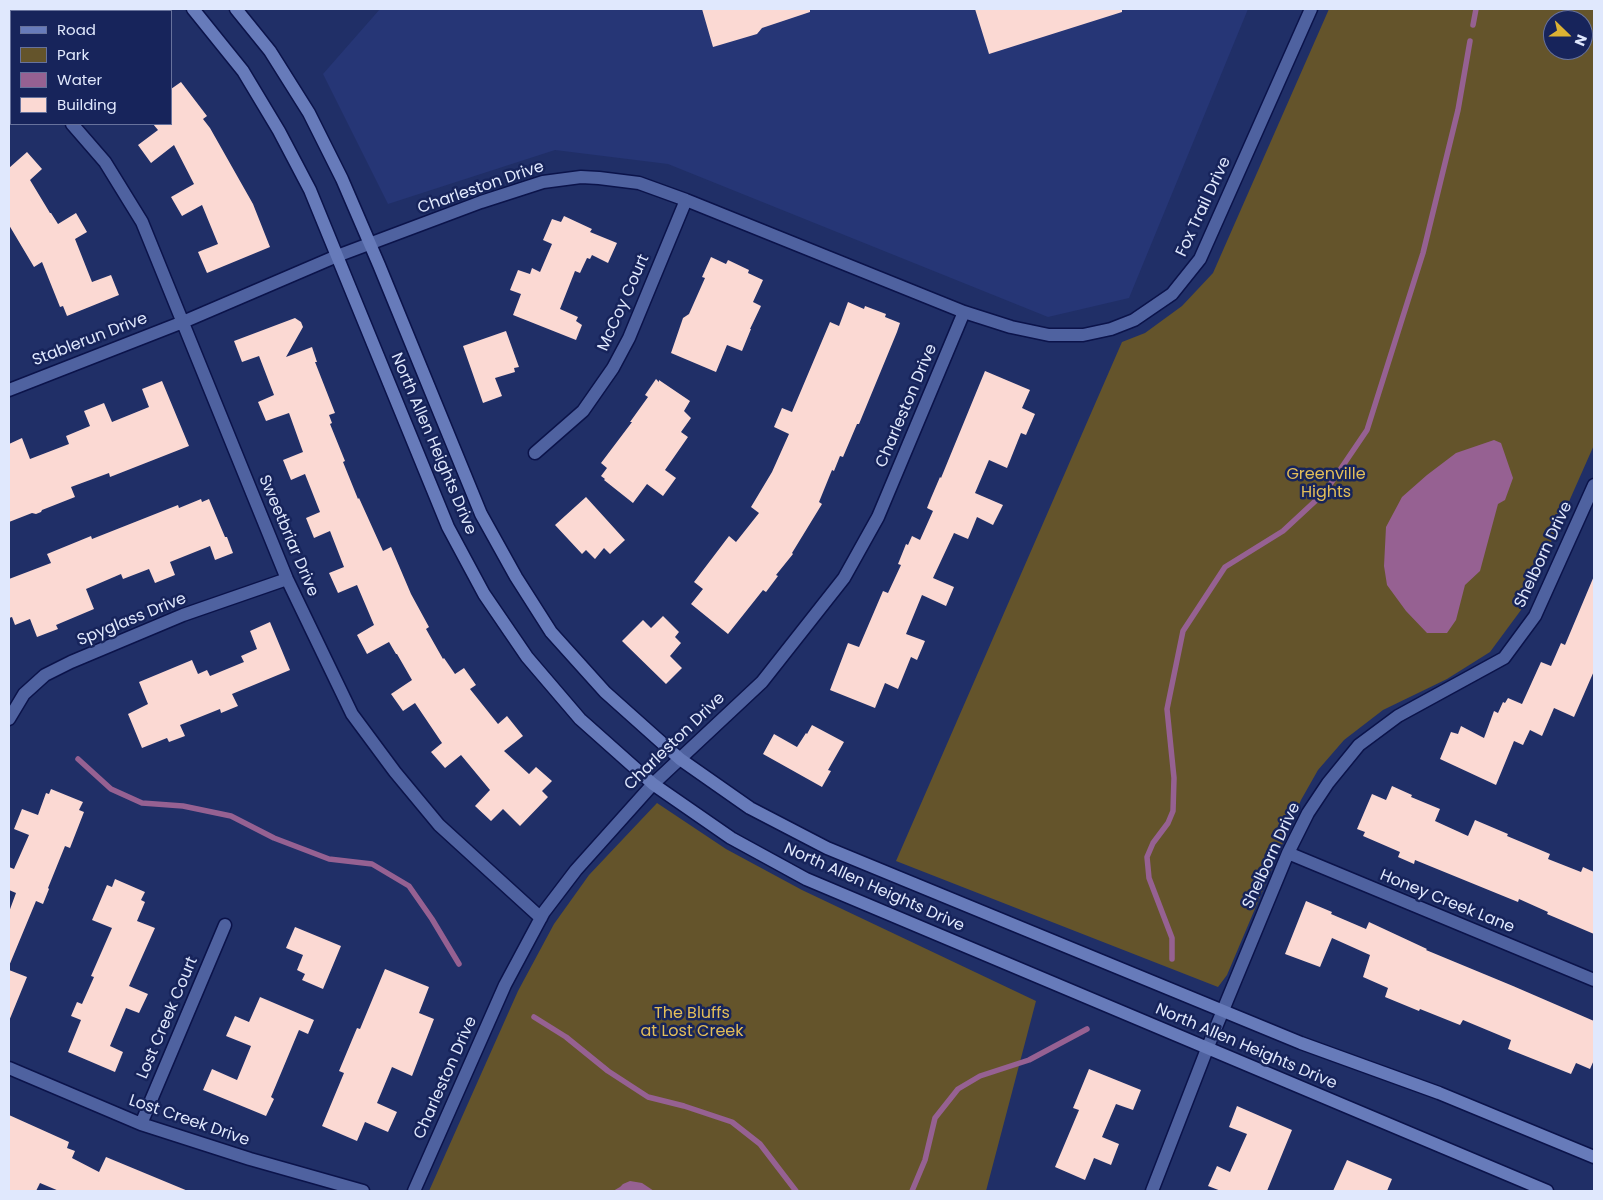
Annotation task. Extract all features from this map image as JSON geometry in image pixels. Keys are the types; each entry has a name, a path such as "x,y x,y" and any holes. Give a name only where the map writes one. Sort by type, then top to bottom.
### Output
{"main road":[{"name":"North Allen Heights Drive","path":"193,9 243,71 279,130 310,190 448,527 484,594 527,657 580,719 653,784 731,838 806,879 1547,1191"},
{"name":"North Allen Heights Drive","path":"236,9 270,51 309,113 342,179 481,514 516,577 551,632 605,692 680,759 750,808 827,848 1301,1043 1439,1093 1594,1157"}],"street":[{"name":"Fox Trail Drive","path":"964,312 1011,327 1049,336 1083,335 1111,329 1134,320 1172,294 1200,259 1311,9"},
{"name":"Sweetbriar Drive","path":"73,125 105,162 142,222 287,579 352,714 395,772 439,825 541,918"},
{"name":"Charleston Drive","path":"183,322 337,256 525,187 560,179 599,178 639,184 686,200 964,312 878,517 844,578 762,682 653,784 576,870 541,918 505,985 414,1191"},
{"name":"McCoy Court","path":"535,453 583,412 613,368 630,338 686,200"},
{"name":"Stablerun Drive","path":"9,390 183,322"},
{"name":"Shelborn Drive","path":"1152,1191 1288,853 1308,813 1328,783 1359,745 1398,716 1504,658 1535,616 1594,485"},
{"name":"Spyglass Drive","path":"9,720 24,694 45,675 71,662 183,615 287,579"},
{"name":"Honey Creek Lane","path":"1288,853 1594,980"},
{"name":"Lost Creek Court","path":"141,1124 225,925"},
{"name":"Lost Creek Drive","path":"9,1068 141,1124 250,1159 363,1191"}],"shaded area":[{"path":"380,9 1248,9 1129,298 1048,317 668,164 555,150 388,204 323,74"}],"green space":[{"name":"Greenville Hights","path":"1329,9 1594,9 1594,445 1521,610 1490,652 1447,679 1383,710 1344,740 1318,770 1301,800 1227,975 1218,987 896,861 1122,342 1145,333 1182,306 1213,273"},
{"name":"The Bluffs at Lost Creek","path":"657,803 726,849 802,890 1036,1001 986,1191 429,1191 518,991 554,924 589,875"}],"water":[{"path":"1494,440 1501,443 1513,478 1505,500 1498,504 1480,571 1465,585 1456,620 1447,633 1427,633 1406,611 1387,585 1384,566 1386,527 1402,497 1427,475 1456,453"},
{"path":"630,1181 642,1183 654,1191 613,1191"}],"building":[{"path":"702,9 810,9 810,12 762,28 757,34 713,47"},
{"path":"975,9 1122,9 1122,12 989,54"},
{"path":"181,82 207,116 203,119 253,204 270,247 207,273 198,252 218,244 202,205 182,216 171,197 194,184 174,145 151,163 138,145 158,130 154,125 172,125 172,88"},
{"path":"27,152 42,169 30,180 58,224 76,213 87,232 75,239 92,282 111,275 119,295 67,316 63,306 60,307 42,262 34,267 9,225 9,168"},
{"path":"564,216 592,229 590,232 617,243 608,263 592,255 590,259 587,258 580,273 575,271 560,309 578,317 576,321 582,325 576,340 513,315 521,294 510,290 518,270 530,274 532,268 540,272 552,244 543,240 552,219 561,222"},
{"path":"711,257 726,264 728,260 749,270 748,273 763,280 753,302 761,306 742,351 727,345 716,372 671,353 683,318 689,314 705,278 702,277"},
{"path":"848,302 864,309 865,306 886,314 885,317 900,323 897,332 859,424 857,424 843,457 840,456 834,471 832,470 819,502 822,504 793,554 776,575 778,576 766,592 763,590 728,634 691,604 703,589 694,582 729,536 736,542 759,513 751,507 772,472 789,434 774,427 782,408 792,412 830,322 839,326"},
{"path":"295,318 301,322 303,327 286,357 312,347 317,362 315,362 335,413 329,415 332,423 330,424 345,461 343,462 383,551 391,547 411,594 429,627 426,629 443,659 455,674 464,668 476,685 470,689 498,724 507,716 523,736 504,751 529,774 536,767 552,781 542,791 548,797 520,826 503,809 491,821 475,806 490,790 461,755 445,768 431,752 442,743 415,703 403,711 391,694 412,680 389,642 367,654 357,635 374,625 357,585 338,593 329,573 344,567 330,531 314,538 306,518 320,512 305,474 291,480 283,460 303,452 289,413 266,421 258,402 274,395 259,356 242,362 234,341"},
{"path":"506,331 519,367 514,368 515,372 495,378 502,396 483,403 463,346"},
{"path":"985,371 1030,390 1022,408 1035,414 1026,435 1021,433 1007,468 989,460 975,493 1003,505 993,525 977,517 968,539 954,533 933,578 954,587 946,606 922,595 906,634 925,641 917,660 911,657 898,689 885,683 875,708 830,690 848,643 859,647 883,591 888,593 901,565 898,564 906,544 908,545 912,536 920,540 933,511 927,508"},
{"path":"656,379 690,401 684,411 691,418 681,432 688,437 665,470 676,478 663,496 647,484 633,503 604,480 601,476 607,468 601,463 632,422 630,422 648,397 645,395"},
{"path":"162,381 189,446 110,477 109,473 71,487 75,497 36,514 32,513 9,522 9,444 22,438 30,459 69,444 66,436 90,426 84,411 104,403 112,422 149,407 142,389"},
{"path":"586,497 625,540 610,554 604,548 595,559 586,550 582,554 555,525"},
{"path":"201,499 202,502 209,499 233,553 215,560 210,546 170,562 175,575 155,583 149,569 123,579 121,574 86,589 94,609 56,625 58,629 37,637 30,619 15,625 12,617 9,618 9,579 51,563 47,554 91,536 92,539 178,505 179,508"},
{"path":"1594,576 1594,671 1574,717 1554,708 1542,736 1530,730 1523,745 1514,741 1496,785 1440,759 1451,732 1458,734 1461,726 1484,738 1494,711 1498,713 1503,702 1505,703 1508,698 1522,704 1541,662 1551,666 1561,643 1565,645"},
{"path":"663,616 679,632 675,637 681,643 670,656 682,668 666,684 622,641 643,620 651,628"},
{"path":"270,622 290,670 232,694 238,706 221,713 220,709 180,725 185,736 169,742 167,738 142,748 128,714 148,704 139,682 192,660 198,674 207,670 210,676 244,662 241,656 257,649 250,631"},
{"path":"812,725 844,742 828,770 831,771 822,787 763,754 774,734 797,747"},
{"path":"1392,786 1412,795 1411,797 1440,809 1435,821 1468,836 1475,820 1550,854 1548,859 1581,872 1583,867 1594,872 1594,934 1547,914 1548,912 1519,899 1518,902 1415,860 1414,864 1398,857 1400,852 1363,836 1365,832 1357,829 1372,794 1386,800"},
{"path":"51,789 83,802 79,810 84,812 70,848 65,846 43,904 36,901 9,966 9,912 16,893 9,890 9,867 14,869 29,835 14,829 22,809 38,815 46,793 49,794"},
{"path":"115,879 145,892 141,900 145,902 137,921 155,928 129,986 148,994 139,1013 126,1008 110,1046 123,1052 115,1072 68,1052 81,1020 71,1016 77,1002 82,1004 94,977 91,976 112,928 92,920 107,885 112,887"},
{"path":"1306,901 1366,929 1369,922 1426,950 1594,1021 1594,1060 1590,1069 1576,1063 1571,1074 1508,1049 1511,1040 1463,1020 1460,1025 1385,997 1388,988 1363,977 1370,955 1332,938 1320,967 1285,954"},
{"path":"295,927 341,946 323,989 302,980 305,974 297,970 303,955 286,948"},
{"path":"385,969 429,987 419,1013 434,1019 412,1076 392,1067 377,1103 397,1112 388,1132 365,1122 357,1141 322,1126 344,1073 339,1071 357,1028 360,1029"},
{"path":"9,970 27,977 9,1021"},
{"path":"260,997 314,1020 308,1034 299,1030 271,1097 274,1099 266,1116 203,1090 212,1069 237,1080 251,1046 226,1036 235,1016 249,1022"},
{"path":"1089,1069 1141,1090 1133,1110 1116,1104 1102,1137 1119,1144 1111,1165 1094,1158 1085,1180 1055,1167 1079,1110 1073,1108"},
{"path":"1237,1106 1292,1130 1267,1191 1221,1191 1208,1186 1217,1166 1230,1172 1247,1134 1229,1127"},
{"path":"9,1115 69,1142 67,1148 75,1151 72,1158 99,1172 106,1157 188,1191 59,1191 40,1183 36,1191 9,1191"},
{"path":"1347,1160 1392,1179 1387,1191 1333,1191"}],"waterway":[{"path":"1473,25 1476,9"},
{"path":"1172,959 1172,938 1149,878 1147,857 1153,843 1168,823 1173,811 1174,778 1167,709 1183,631 1225,567 1283,531 1325,492 1367,430 1423,253 1458,110 1470,41"},
{"path":"78,759 111,789 142,803 183,806 231,816 274,838 329,859 372,864 409,886 432,919 459,964"},
{"path":"534,1017 566,1037 608,1071 648,1097 684,1106 732,1122 760,1144 796,1191"},
{"path":"912,1191 925,1160 935,1118 958,1089 980,1076 1029,1060 1087,1029"}]}
